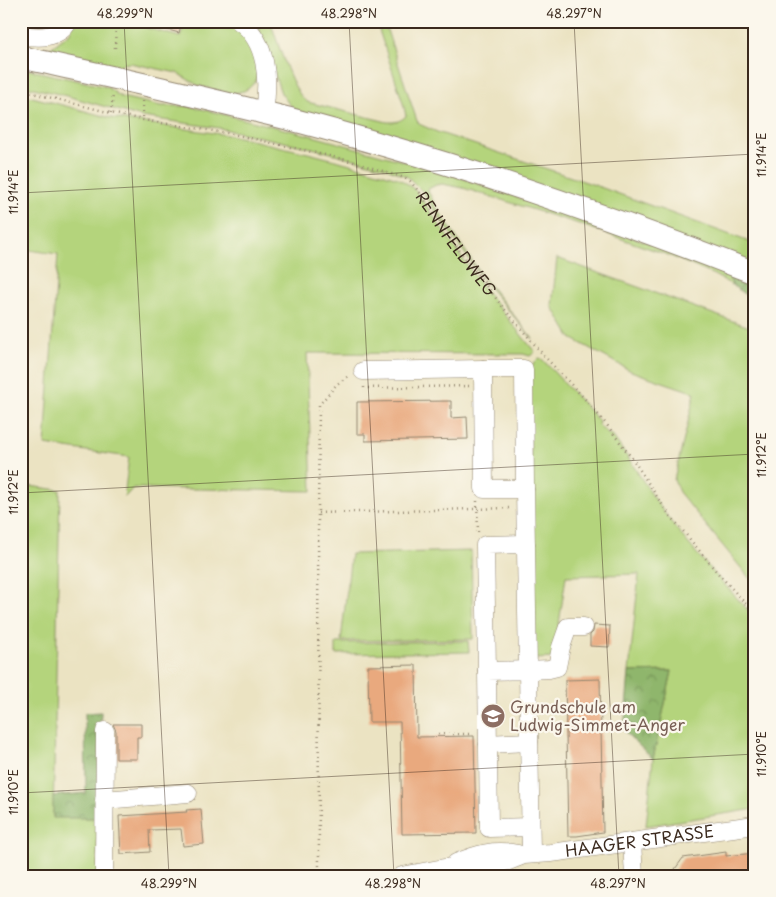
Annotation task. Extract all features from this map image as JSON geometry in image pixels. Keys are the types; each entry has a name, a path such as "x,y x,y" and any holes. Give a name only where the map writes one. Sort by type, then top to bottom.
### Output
{"main road":[{"path":"21,57 264,112 389,147 613,219 755,273"}],"street":[{"path":"21,35 44,37 56,33 68,21"},
{"path":"239,21 254,38 261,52 265,68 266,87 264,112"},
{"path":"482,369 484,489 525,489"},
{"path":"364,371 524,369 530,827 528,855"},
{"path":"526,544 485,545 490,828 530,827"},
{"path":"487,671 549,669 557,667 568,627 584,627"},
{"path":"104,731 104,876"},
{"path":"488,744 529,742"},
{"path":"104,800 188,792"},
{"name":"HAAGER STRASSE","path":"402,876 444,868 491,866 528,855 755,825"},
{"path":"632,842 634,876"}],"path":[{"path":"116,21 116,48"},
{"name":"RENNFELDWEG","path":"21,90 143,120 234,134 347,160 410,181 477,275 546,358 607,425 634,461 664,509 755,614"},
{"path":"111,113 112,95"},
{"path":"142,100 143,120"},
{"path":"319,876 319,405 337,384 354,372 364,371 364,388 475,386"},
{"path":"477,499 478,538"},
{"path":"318,513 526,507"},
{"path":"436,737 436,734 472,734"}],"green space":[{"path":"74,21 136,21 147,28 180,37 186,21 226,21 241,32 254,51 258,73 255,82 244,91 224,92 199,86 177,73 130,63 111,66 47,51 70,33"},
{"path":"256,21 270,21 289,74 299,93 306,101 387,122 395,122 406,116 376,21 384,21 417,121 421,125 589,183 755,244 755,264 298,111 289,104 281,93"},
{"path":"21,68 107,87 121,97 161,106 189,106 309,135 450,174 727,270 732,285 668,255 573,222 463,188 442,184 428,189 437,208 482,276 533,339 488,286 423,192 408,177 384,167 312,148 219,128 142,117 21,85"},
{"path":"21,94 111,118 234,136 312,154 398,178 416,191 480,284 535,352 530,356 523,354 307,353 312,491 133,488 124,498 129,457 45,445 58,254 21,249"},
{"path":"557,258 755,329 755,585 679,492 674,480 695,393 631,371 571,338 552,306"},
{"path":"727,270 755,281 755,302 732,285"},
{"path":"539,358 599,421 598,425 609,435 611,434 673,525 755,618 755,809 646,826 653,759 672,671 629,672 639,574 566,576 554,658 533,659 529,368"},
{"path":"21,485 60,490 53,817 97,818 98,876 21,876"},
{"path":"471,551 473,639 341,641 351,554"},
{"path":"468,641 469,652 336,654 336,643"},
{"path":"672,671 653,759 624,731 629,672"},
{"path":"101,712 97,818 53,818 53,796 86,793 85,713"}],"building":[{"path":"148,21 182,21 179,33 148,24"},
{"path":"451,401 451,418 467,417 468,439 365,441 365,434 357,434 357,402"},
{"path":"594,625 610,626 609,647 590,646 590,635 593,632"},
{"path":"416,665 417,737 474,736 476,833 402,834 400,722 369,722 368,666"},
{"path":"600,679 603,832 568,836 565,680"},
{"path":"113,724 141,724 141,737 137,737 137,759 116,759 116,731"},
{"path":"201,809 204,844 183,846 181,829 149,830 150,852 121,854 119,816 187,812 186,810"},
{"path":"726,852 726,856 755,853 755,876 670,876 683,858"}],"place":[{"name":"Grundschule am Ludwig-Simmet-Anger","path":"493,716"}]}
